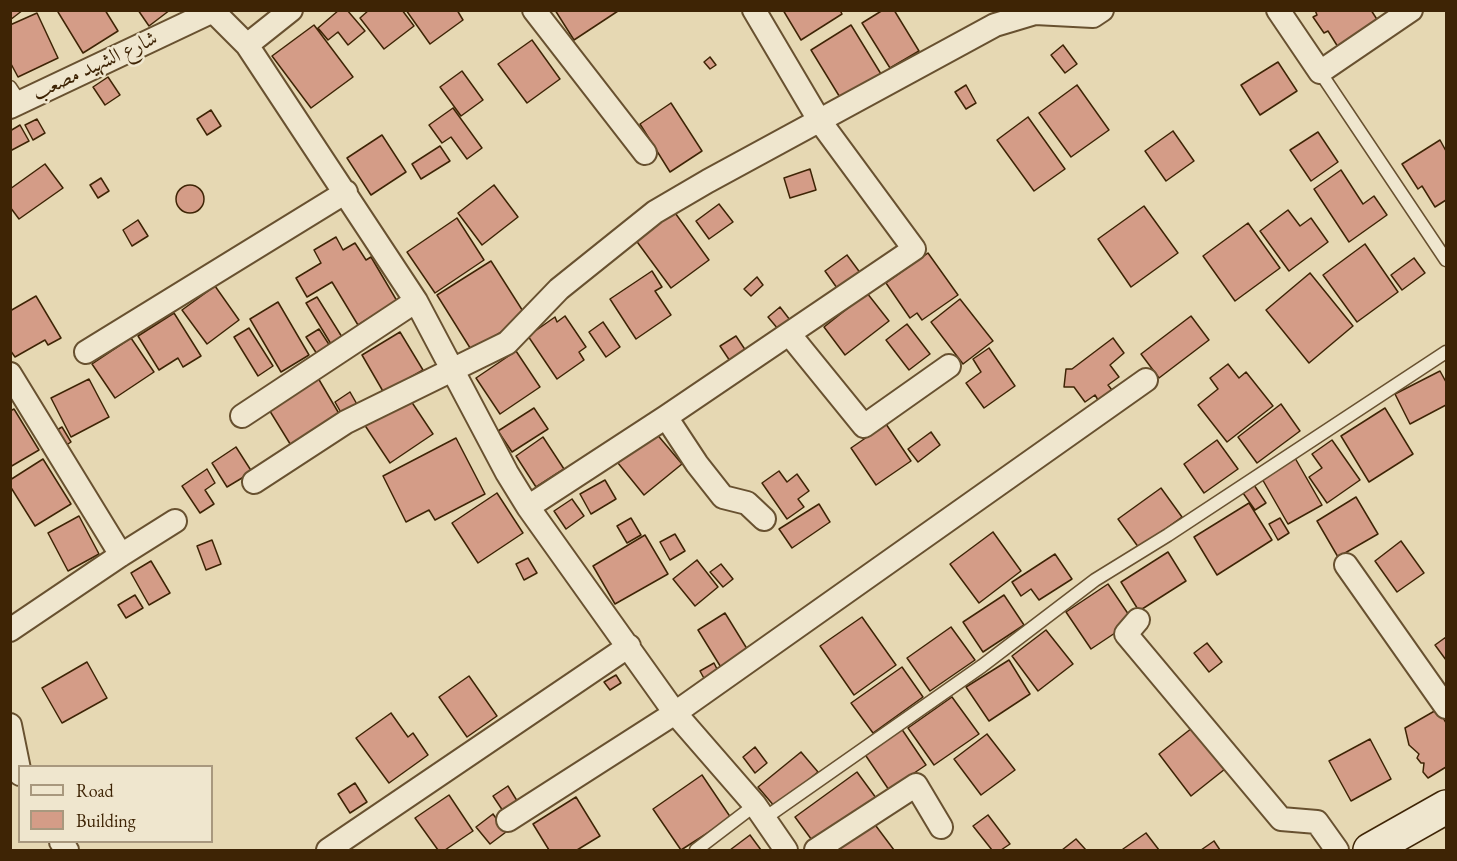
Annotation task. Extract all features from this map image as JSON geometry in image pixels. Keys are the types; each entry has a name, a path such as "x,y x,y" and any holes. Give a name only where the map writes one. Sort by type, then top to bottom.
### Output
{"street":[{"path":"247,45 291,10"},
{"path":"534,10 645,153"},
{"path":"528,507 666,417 914,249 819,120 754,10"},
{"path":"254,482 346,422 507,343 559,290 655,212 819,120 995,25 1035,14 1093,16 1102,10"},
{"path":"1278,10 1320,72 1411,10"},
{"path":"213,11 247,45 416,301 507,473 528,507 675,713 760,812 786,850"},
{"name":"شارع الشهيد مصعب","path":"14,99 213,11"},
{"path":"86,352 346,192"},
{"path":"242,416 416,301"},
{"path":"790,334 864,426 949,366"},
{"path":"10,374 121,555"},
{"path":"508,820 675,713 1146,380"},
{"path":"666,417 697,464 723,497 747,503 764,519"},
{"path":"10,630 175,521"},
{"path":"1346,565 1446,707"},
{"path":"1138,620 1126,634 1281,819 1317,822 1337,850"},
{"path":"328,850 629,646"},
{"path":"10,725 18,765"},
{"path":"816,850 916,785 941,827"},
{"path":"1370,850 1446,807"}],"lane":[{"path":"1320,72 1446,260"},
{"path":"696,850 760,812 982,666 1095,580 1168,535 1446,352"}],"building":[{"path":"10,10 23,10 10,20"},
{"path":"61,10 105,10 118,31 83,53 58,12"},
{"path":"138,10 170,10 149,26"},
{"path":"339,10 347,10 365,31 348,45 338,32 328,40 318,28"},
{"path":"369,10 402,10 414,26 384,49 360,18"},
{"path":"406,10 457,10 463,20 430,44"},
{"path":"555,10 618,10 618,11 574,40"},
{"path":"783,10 840,10 842,14 801,40"},
{"path":"883,10 894,10 919,51 890,68 862,23"},
{"path":"1315,10 1371,10 1378,21 1338,47 1328,31 1324,33 1313,17 1317,15"},
{"path":"37,13 58,58 18,77 10,62 10,25"},
{"path":"314,25 353,77 311,108 272,56"},
{"path":"851,25 881,74 841,99 811,50"},
{"path":"532,40 560,79 527,103 498,64"},
{"path":"1063,45 1077,64 1065,73 1051,55"},
{"path":"710,57 716,65 710,69 704,62"},
{"path":"1278,62 1297,91 1260,115 1241,85"},
{"path":"462,71 483,100 461,116 440,87"},
{"path":"108,77 120,95 105,105 93,87"},
{"path":"966,85 976,103 966,109 955,92"},
{"path":"1077,85 1109,130 1071,157 1039,113"},
{"path":"671,103 702,151 670,172 640,124"},
{"path":"453,108 482,148 467,159 451,137 442,143 429,125"},
{"path":"211,110 221,126 207,135 197,119"},
{"path":"1028,117 1065,169 1034,191 997,140"},
{"path":"37,119 45,133 33,140 25,125"},
{"path":"20,125 29,141 12,150 10,131"},
{"path":"1173,131 1194,161 1166,181 1145,151"},
{"path":"1318,132 1338,162 1311,181 1290,150"},
{"path":"382,135 406,172 371,195 347,158"},
{"path":"1440,140 1446,151 1446,200 1435,207 1422,186 1418,189 1402,164"},
{"path":"440,146 450,161 421,179 412,164"},
{"path":"45,164 63,188 19,219 10,207 10,189"},
{"path":"810,169 816,190 790,198 784,178"},
{"path":"1341,170 1363,204 1374,196 1387,215 1349,242 1314,189"},
{"path":"101,178 109,191 98,198 90,185"},
{"path":"190,185 200,189 204,199 200,209 190,213 180,209 176,199 180,189"},
{"path":"494,185 518,217 482,245 458,213"},
{"path":"719,204 733,222 709,239 696,221"},
{"path":"1144,206 1178,253 1131,287 1098,239"},
{"path":"673,210 709,260 671,288 635,239"},
{"path":"1288,210 1300,226 1311,218 1328,242 1289,271 1260,231"},
{"path":"457,218 484,260 435,293 407,252"},
{"path":"138,220 148,236 132,246 123,230"},
{"path":"1248,223 1280,268 1235,301 1203,256"},
{"path":"336,237 343,250 355,243 366,260 371,257 397,301 358,325 332,282 307,297 296,278 321,263 314,250"},
{"path":"1365,244 1398,292 1357,322 1323,275"},
{"path":"928,253 958,295 922,320 917,313 910,318 886,283"},
{"path":"847,255 864,278 842,295 825,271"},
{"path":"1414,258 1425,273 1402,290 1391,275"},
{"path":"491,261 526,316 472,351 437,295"},
{"path":"652,271 662,287 655,291 671,315 636,339 610,299"},
{"path":"1310,273 1353,326 1309,363 1266,310"},
{"path":"757,277 763,285 751,296 744,289"},
{"path":"215,286 239,320 207,344 182,310"},
{"path":"867,293 889,321 845,355 824,327"},
{"path":"36,296 61,338 48,345 45,340 15,357 10,350 10,311"},
{"path":"317,297 342,337 331,344 306,303"},
{"path":"960,299 993,341 963,364 931,322"},
{"path":"278,302 309,355 281,372 250,319"},
{"path":"780,307 790,320 778,329 768,317"},
{"path":"174,313 201,356 183,367 178,358 159,370 138,336"},
{"path":"565,316 586,347 579,352 584,360 557,379 528,336 555,317 557,322"},
{"path":"1191,316 1209,340 1159,378 1141,354"},
{"path":"603,322 620,347 606,357 589,332"},
{"path":"907,324 930,354 909,370 886,340"},
{"path":"249,328 273,366 258,376 234,337"},
{"path":"319,329 330,346 317,354 306,337"},
{"path":"400,332 423,370 384,393 362,355"},
{"path":"736,336 746,351 730,361 720,346"},
{"path":"131,338 154,372 115,398 92,364"},
{"path":"1113,338 1124,353 1110,365 1119,377 1108,385 1112,390 1098,400 1095,395 1085,402 1074,387 1064,387 1066,369 1072,369"},
{"path":"989,348 1015,386 984,408 966,383 981,372 973,359"},
{"path":"516,351 540,387 500,414 476,378"},
{"path":"1228,364 1239,378 1246,372 1273,406 1227,442 1198,405 1218,389 1210,378"},
{"path":"1440,371 1446,382 1446,405 1410,424 1395,394"},
{"path":"318,378 341,417 292,447 268,408"},
{"path":"89,379 109,417 71,437 51,398"},
{"path":"350,392 358,406 343,416 335,402"},
{"path":"407,395 433,434 390,463 364,424"},
{"path":"1281,404 1300,431 1257,463 1238,437"},
{"path":"534,408 548,429 512,452 498,431"},
{"path":"1385,408 1413,454 1369,482 1341,436"},
{"path":"14,409 39,450 10,467 10,411"},
{"path":"886,424 911,461 876,485 851,448"},
{"path":"62,427 71,442 62,448 52,433"},
{"path":"655,432 682,464 644,495 618,463"},
{"path":"931,432 940,445 918,462 908,449"},
{"path":"543,437 564,469 536,487 516,456"},
{"path":"456,438 485,494 435,520 429,510 406,522 383,476"},
{"path":"1217,440 1238,469 1204,493 1184,464"},
{"path":"1332,440 1360,480 1327,503 1309,477 1322,468 1312,454"},
{"path":"236,447 252,472 227,487 212,463"},
{"path":"1295,458 1322,505 1288,524 1261,477"},
{"path":"43,459 71,504 35,526 10,486 10,480"},
{"path":"207,469 215,483 205,490 214,504 200,513 182,486"},
{"path":"779,471 787,482 797,474 809,491 798,499 804,507 787,519 762,483"},
{"path":"605,480 616,499 591,514 580,494"},
{"path":"1254,485 1266,503 1255,510 1243,493"},
{"path":"1161,488 1182,517 1139,548 1118,519"},
{"path":"497,493 523,533 478,563 452,523"},
{"path":"1356,497 1378,534 1338,557 1317,521"},
{"path":"572,499 584,516 566,529 554,511"},
{"path":"1249,503 1272,540 1217,575 1194,537"},
{"path":"819,504 830,522 792,548 779,529"},
{"path":"79,516 99,554 68,571 48,533"},
{"path":"631,518 641,535 627,543 617,526"},
{"path":"1280,518 1289,533 1278,540 1269,524"},
{"path":"993,532 1021,571 979,603 950,564"},
{"path":"675,534 685,551 670,560 660,542"},
{"path":"645,535 668,574 615,604 593,566"},
{"path":"212,540 221,564 206,570 197,546"},
{"path":"1401,541 1424,573 1397,592 1375,561"},
{"path":"1168,552 1186,581 1139,611 1121,582"},
{"path":"1055,554 1072,579 1039,600 1031,589 1021,596 1012,582"},
{"path":"528,558 537,573 524,580 516,564"},
{"path":"697,560 718,587 695,606 673,579"},
{"path":"151,561 170,593 149,605 131,573"},
{"path":"721,564 733,579 723,587 710,572"},
{"path":"1108,584 1133,621 1091,649 1066,612"},
{"path":"135,595 143,608 126,618 118,605"},
{"path":"1004,595 1024,625 983,652 963,622"},
{"path":"725,613 749,652 722,669 698,630"},
{"path":"862,617 896,665 854,695 820,646"},
{"path":"951,627 975,660 930,691 907,658"},
{"path":"1046,630 1073,664 1038,691 1012,656"},
{"path":"1446,637 1446,660 1435,645"},
{"path":"1207,643 1222,662 1209,672 1194,653"},
{"path":"1009,660 1030,694 989,721 966,687"},
{"path":"87,662 107,698 62,723 42,688"},
{"path":"714,663 720,675 706,682 700,671"},
{"path":"902,667 923,697 873,733 851,703"},
{"path":"616,675 621,683 610,690 604,682"},
{"path":"469,676 497,716 467,737 439,697"},
{"path":"952,697 979,734 934,765 908,728"},
{"path":"1438,709 1446,723 1446,767 1428,778 1423,772 1424,763 1417,758 1419,754 1409,745 1405,728"},
{"path":"391,713 408,737 413,733 428,755 389,783 356,738"},
{"path":"901,728 926,765 889,790 864,753"},
{"path":"1192,728 1225,769 1191,796 1159,754"},
{"path":"987,734 1015,770 981,795 954,759"},
{"path":"1370,739 1391,779 1351,801 1329,761"},
{"path":"755,747 767,763 755,773 743,757"},
{"path":"801,752 818,772 775,807 758,787"},
{"path":"857,772 879,802 817,847 795,817"},
{"path":"702,775 731,818 681,850 653,809"},
{"path":"355,783 367,802 350,813 338,794"},
{"path":"508,786 519,804 505,814 493,796"},
{"path":"449,795 473,831 445,850 438,850 415,818"},
{"path":"576,797 600,836 577,850 549,850 533,824"},
{"path":"493,814 506,832 490,844 476,827"},
{"path":"988,815 1010,844 1001,850 992,850 973,826"},
{"path":"873,822 894,850 835,850"},
{"path":"1146,833 1159,850 1123,849"},
{"path":"750,835 761,850 730,850"},
{"path":"1076,839 1086,850 1062,850"},
{"path":"1214,841 1220,850 1201,850"}]}
